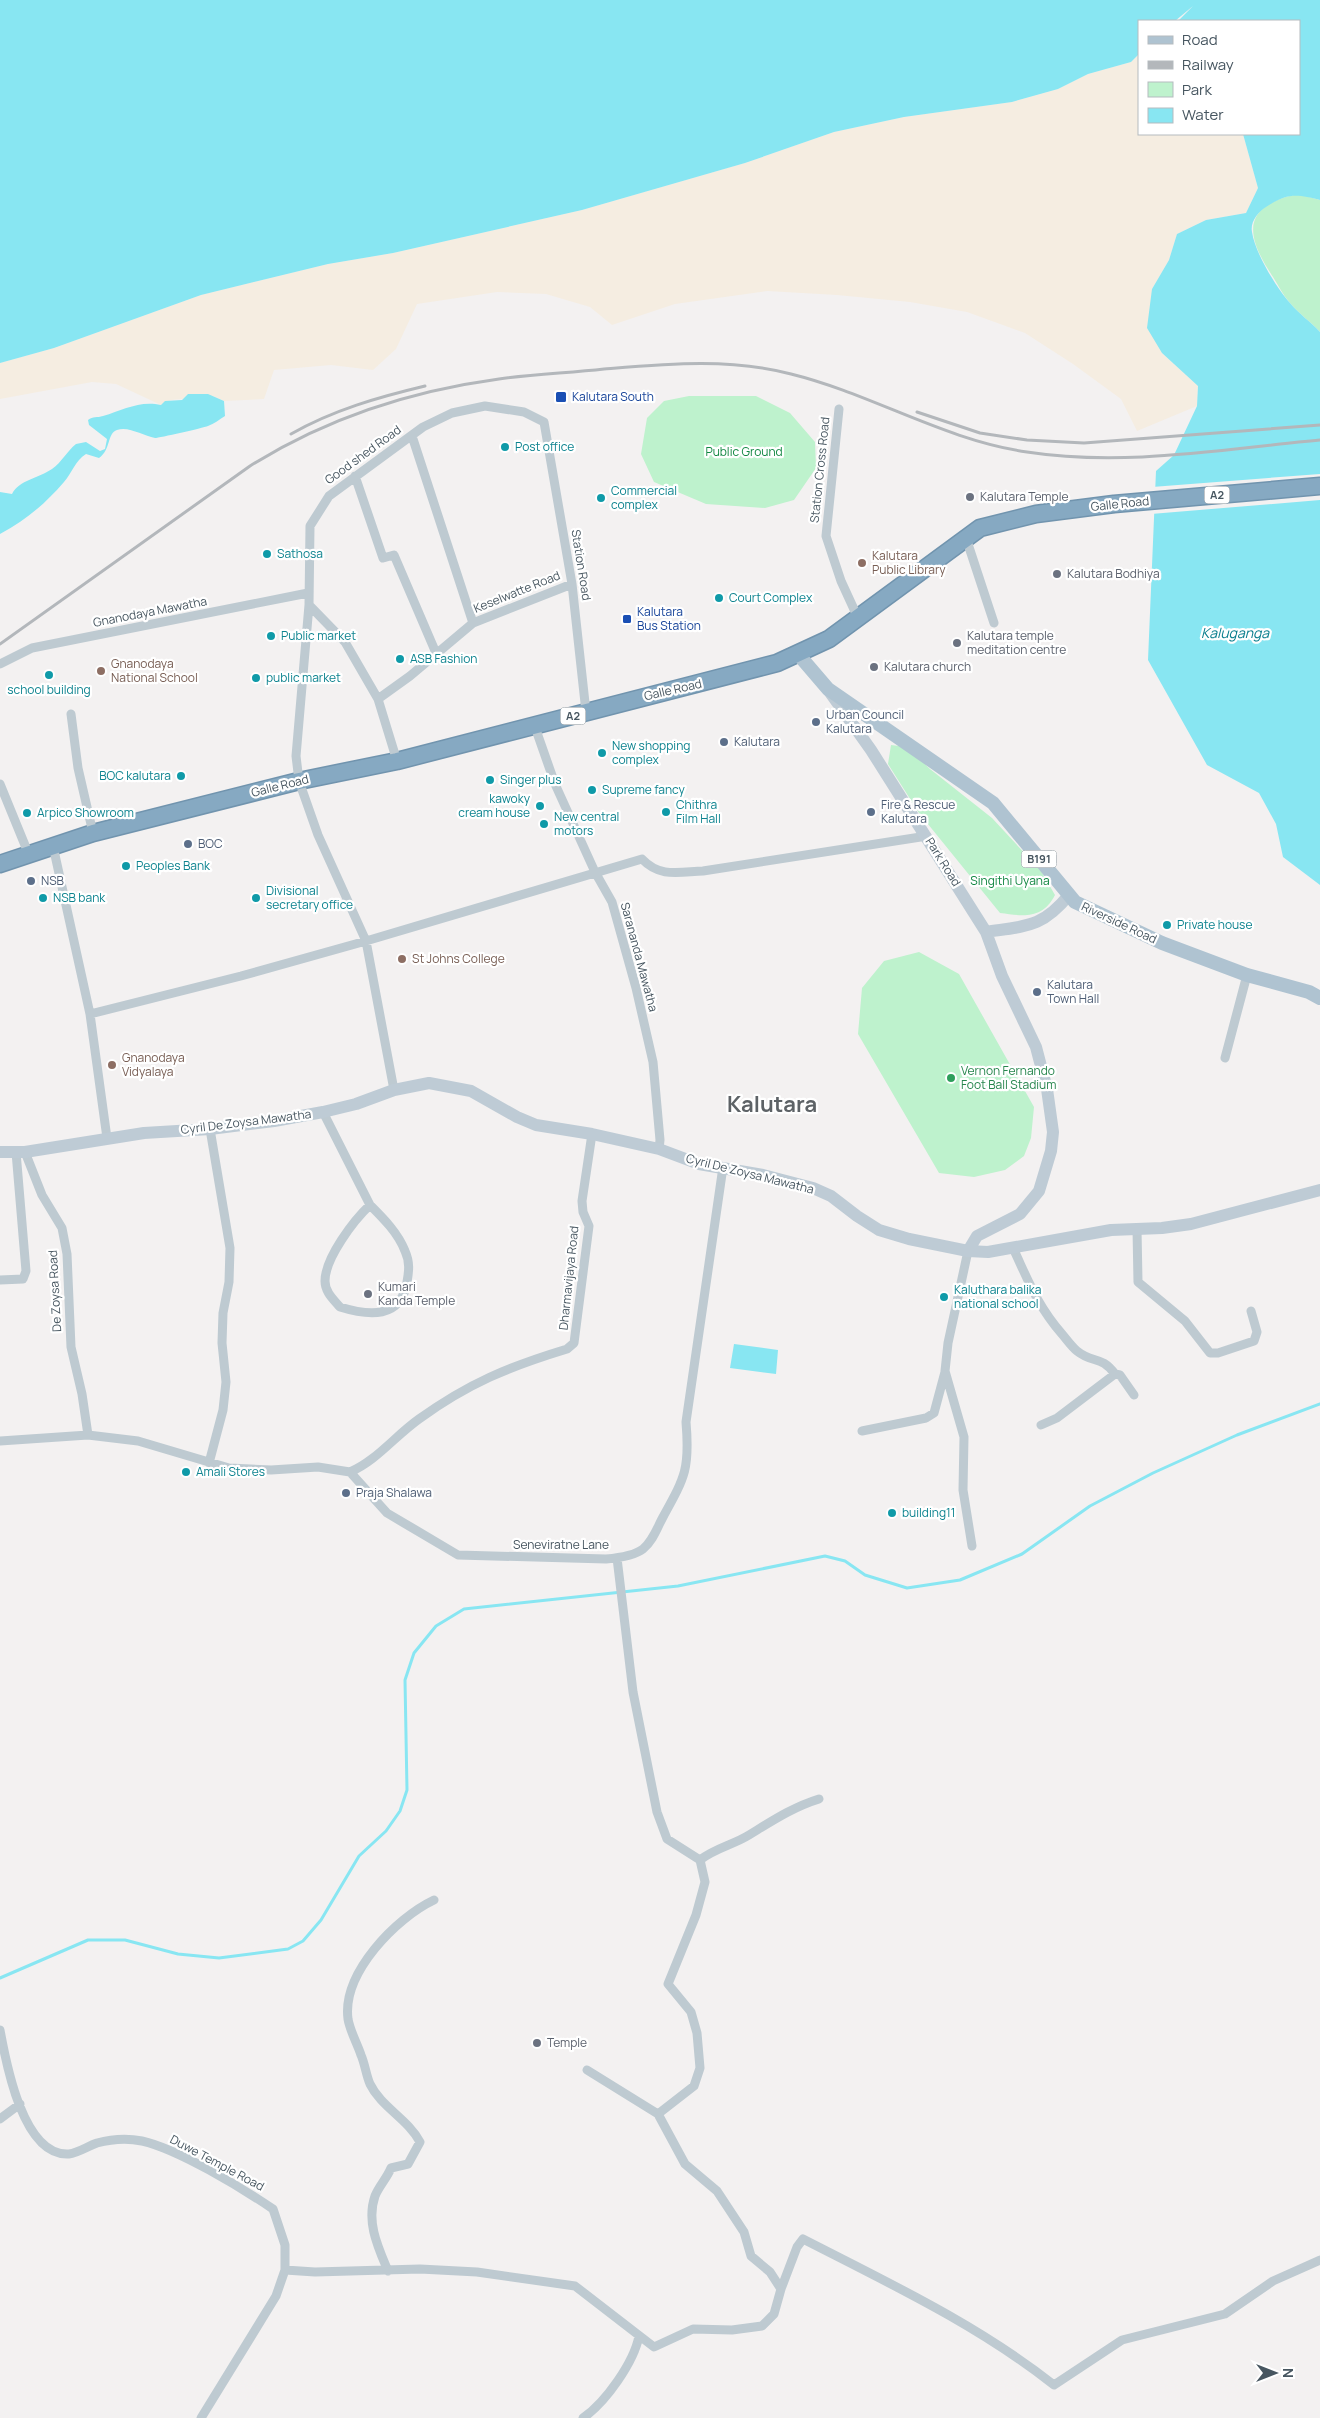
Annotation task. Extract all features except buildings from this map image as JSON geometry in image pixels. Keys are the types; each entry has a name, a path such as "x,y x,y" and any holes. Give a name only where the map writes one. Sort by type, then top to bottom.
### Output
{"highway":[{"name":"Galle Road","path":"0,864 93,833 299,781 397,761 535,727 777,663 830,639 980,528 1008,519 1114,504 1320,486"}],"main road":[{"name":"Riverside Road","path":"798,654 828,689 993,803 1075,902 1162,943 1247,975 1309,992 1320,998"}],"street":[{"name":"Good shed Road","path":"394,1090 366,941 318,835 299,781 296,756 309,605 310,526 329,496 423,426 452,412 484,406 524,412 544,422"},
{"name":"Station Cross Road","path":"838,409 826,536 840,581 858,618"},
{"name":"Station Road","path":"544,422 572,584 586,712"},
{"path":"412,436 473,623"},
{"path":"355,476 383,558 394,555 436,653"},
{"path":"966,538 994,623"},
{"name":"Keselwatte Road","path":"378,698 410,676 473,623 572,584"},
{"name":"Gnanodaya Mawatha","path":"0,664 32,648 308,594"},
{"path":"309,605 345,642 378,698 397,761"},
{"name":"Park Road","path":"828,689 871,750 927,836 986,932 1002,976 1036,1047 1047,1089 1053,1132 1051,1151 1039,1191 1020,1214 977,1236 968,1251"},
{"path":"71,714 78,768 93,833"},
{"name":"Sarananda Mawatha","path":"535,727 555,784 594,872 612,902 636,988 653,1062 660,1140 659,1149"},
{"path":"0,784 29,854"},
{"path":"90,1014 241,976 366,941 642,859 651,869 666,873 703,871 927,836"},
{"path":"53,846 90,1014 107,1138"},
{"path":"986,932 1023,927 1044,920 1069,895"},
{"path":"1225,1058 1247,975"},
{"name":"Cyril De Zoysa Mawatha","path":"0,1152 21,1152 144,1133 210,1129 323,1112 356,1104 394,1090 429,1083 471,1090 517,1117 536,1125 592,1134 659,1149 699,1164 724,1167 814,1188 831,1196 856,1216 879,1230 909,1239 968,1251 988,1252 1102,1232 1162,1228 1216,1219 1320,1190"},
{"path":"323,1112 370,1205 393,1230 405,1251 409,1267 406,1292 401,1303 387,1310 373,1313 340,1308 327,1292 325,1280 334,1252 356,1218 370,1205"},
{"path":"210,1129 230,1248 229,1282 222,1313 222,1343 226,1382 223,1410 210,1463"},
{"name":"Dharmavijaya Road","path":"350,1472 367,1465 389,1443 458,1392 514,1365 567,1349 574,1344 589,1226 583,1212 582,1201 592,1134"},
{"path":"0,1280 23,1279 26,1271 21,1152"},
{"name":"De Zoysa Road","path":"21,1152 42,1195 62,1228 67,1254 71,1347 82,1394 88,1435"},
{"name":"Seneviratne Lane","path":"350,1472 388,1513 458,1556 617,1558 642,1550 653,1537 684,1478 688,1457 686,1422 724,1167"},
{"path":"1137,1229 1138,1282 1185,1321 1210,1353 1218,1353 1254,1342 1258,1332 1251,1311"},
{"path":"1013,1248 1033,1296 1053,1324 1077,1351 1089,1358 1107,1363 1115,1374 1120,1375 1134,1395"},
{"path":"862,1432 926,1418 934,1413 945,1371 948,1343 968,1251"},
{"path":"945,1371 964,1437 963,1490 972,1546"},
{"path":"1041,1425 1057,1418 1115,1374"},
{"path":"0,1441 88,1435 138,1441 186,1453 210,1463 229,1468 271,1470 318,1467 350,1472"},
{"path":"617,1558 641,1738 657,1812 667,1838 700,1860 705,1882 696,1916 668,1984 691,2012 697,2033 700,2068 694,2086 658,2114"},
{"path":"700,1860 712,1851 749,1835 779,1816 819,1799"},
{"path":"388,2271 373,2228 372,2211 376,2194 391,2168 408,2164 420,2142 416,2134 386,2104 371,2084 348,2020 348,2000 361,1968 370,1954 400,1924 434,1900"},
{"name":"Duwe Temple Road","path":"0,2030 7,2064 28,2125 37,2138 48,2148 69,2154 114,2139 141,2141 157,2146 195,2164 254,2196 273,2209 285,2245 285,2270 276,2296 201,2418"},
{"path":"587,2070 658,2114 684,2164 717,2191 744,2232 750,2256 770,2272 781,2289"},
{"path":"0,2119 20,2104"},
{"path":"285,2270 388,2271 420,2269 477,2272 575,2286 654,2347 693,2329 732,2330 762,2326 774,2314 797,2247 803,2239 905,2291 1026,2363 1054,2385 1122,2340 1225,2314 1273,2280 1320,2260"},
{"path":"583,2418 602,2402 636,2350 639,2336"}],"green space":[{"path":"1298,194 1320,200 1320,332 1285,297 1257,248 1254,235 1254,224 1258,214 1266,206 1279,199"},
{"name":"Public Ground","path":"689,396 756,396 790,413 815,442 816,468 794,500 765,508 706,504 654,482 641,454 647,418 664,401"},
{"name":"Singithi Uyana","path":"891,745 907,747 930,769 992,818 1041,871 1055,895 1044,909 1024,915 1000,913 919,813 888,764"},
{"name":"Vernon Fernando Foot Ball Stadium","path":"919,952 959,974 1034,1107 1031,1138 1024,1156 1005,1170 974,1177 939,1173 858,1034 862,988 884,961"}],"sand":[{"path":"1138,55 1138,135 1243,135 1258,188 1246,213 1206,220 1177,234 1169,260 1152,289 1162,353 1198,386 1197,406 1137,431 1121,399 1073,364 1025,333 967,312 910,302 767,291 675,304 612,325 590,307 546,294 497,292 417,304 396,349 373,370 331,365 274,370 264,399 224,401 213,396 171,400 161,405 116,384 92,382 0,399 0,363 54,348 201,295 328,264 393,253 582,210 745,163 834,132 904,117 1012,102 1058,89 1088,74 1131,62"}],"water":[{"name":"Kaluganga","path":"0,0 1320,0 1320,200 1292,196 1273,202 1255,218 1252,232 1257,250 1284,296 1320,332 1320,885 1283,857 1276,824 1259,793 1207,765 1148,660 1156,471 1174,455 1197,406 1198,386 1162,353 1147,328 1152,289 1169,260 1177,234 1206,220 1246,213 1258,188 1243,135 1300,135 1300,20 1179,20 1193,6 1176,20 1138,20 1138,55 1131,62 1088,74 1058,89 1012,102 904,117 834,132 745,163 582,210 393,253 328,264 201,295 54,348 0,363"},
{"path":"188,394 208,394 224,401 225,416 208,426 155,438 131,430 117,430 112,435 103,455 99,458 86,454 82,457 64,482 50,497 27,517 0,534 0,492 12,494 19,485 52,469 76,444 86,442 100,451 105,449 107,439 89,425 88,420 139,405 161,405 165,401 182,400"},
{"path":"734,1344 778,1350 776,1374 730,1368"}],"pier":[{"path":"1320,474 1320,500 1151,514 1152,487"}],"waterway":[{"path":"0,1978 88,1940 125,1940 178,1954 219,1958 288,1949 303,1941 321,1920 359,1856 386,1831 400,1811 407,1790 405,1680 414,1653 436,1626 464,1609 678,1586 825,1556 845,1561 865,1575 907,1588 960,1580 1022,1554 1090,1506 1153,1473 1237,1435 1320,1404"}],"railway":[{"path":"0,644 250,466 279,449 308,434 369,409 401,399 466,384 499,379 651,365 721,364 768,369 791,374 850,393 966,438 1027,452 1100,458 1137,457 1210,452 1320,440"},
{"path":"291,434 307,425 356,405 425,386"},
{"path":"917,412 980,433 1027,440 1084,443 1320,425"}],"place":[{"name":"Kalutara South","path":"561,397"},
{"name":"Post office","path":"505,447"},
{"name":"Kalutara Temple","path":"970,497"},
{"name":"Commercial complex","path":"601,498"},
{"name":"Sathosa","path":"267,554"},
{"name":"Kalutara Public Library","path":"862,563"},
{"name":"Kalutara Bodhiya","path":"1057,574"},
{"name":"Court Complex","path":"719,598"},
{"name":"Kalutara Bus Station","path":"627,619"},
{"name":"Public market","path":"271,636"},
{"name":"Kalutara temple meditation centre","path":"957,643"},
{"name":"ASB Fashion","path":"400,659"},
{"name":"Kalutara church","path":"874,667"},
{"name":"Gnanodaya National School","path":"101,671"},
{"name":"school building","path":"49,675"},
{"name":"public market","path":"256,678"},
{"name":"Urban Council Kalutara","path":"816,722"},
{"name":"Kalutara","path":"724,742"},
{"name":"New shopping complex","path":"602,753"},
{"name":"BOC kalutara","path":"181,776"},
{"name":"Singer plus","path":"490,780"},
{"name":"Supreme fancy","path":"592,790"},
{"name":"kawoky cream house","path":"540,806"},
{"name":"Chithra Film Hall","path":"666,812"},
{"name":"Fire & Rescue Kalutara","path":"871,812"},
{"name":"Arpico Showroom","path":"27,813"},
{"name":"New central motors","path":"544,824"},
{"name":"BOC","path":"188,844"},
{"name":"Peoples Bank","path":"126,866"},
{"name":"NSB","path":"31,881"},
{"name":"NSB bank","path":"43,898"},
{"name":"Divisional secretary office","path":"256,898"},
{"name":"Private house","path":"1167,925"},
{"name":"St Johns College","path":"402,959"},
{"name":"Kalutara Town Hall","path":"1037,992"},
{"name":"Gnanodaya Vidyalaya","path":"112,1065"},
{"name":"Vernon Fernando Foot Ball Stadium","path":"951,1078"},
{"name":"Kumari Kanda Temple","path":"368,1294"},
{"name":"Kaluthara balika national school","path":"944,1297"},
{"name":"Amali Stores","path":"186,1472"},
{"name":"Praja Shalawa","path":"346,1493"},
{"name":"building11","path":"892,1513"},
{"name":"Temple","path":"537,2043"}],"district":[{"name":"Kalutara","path":"772,1104"}]}
